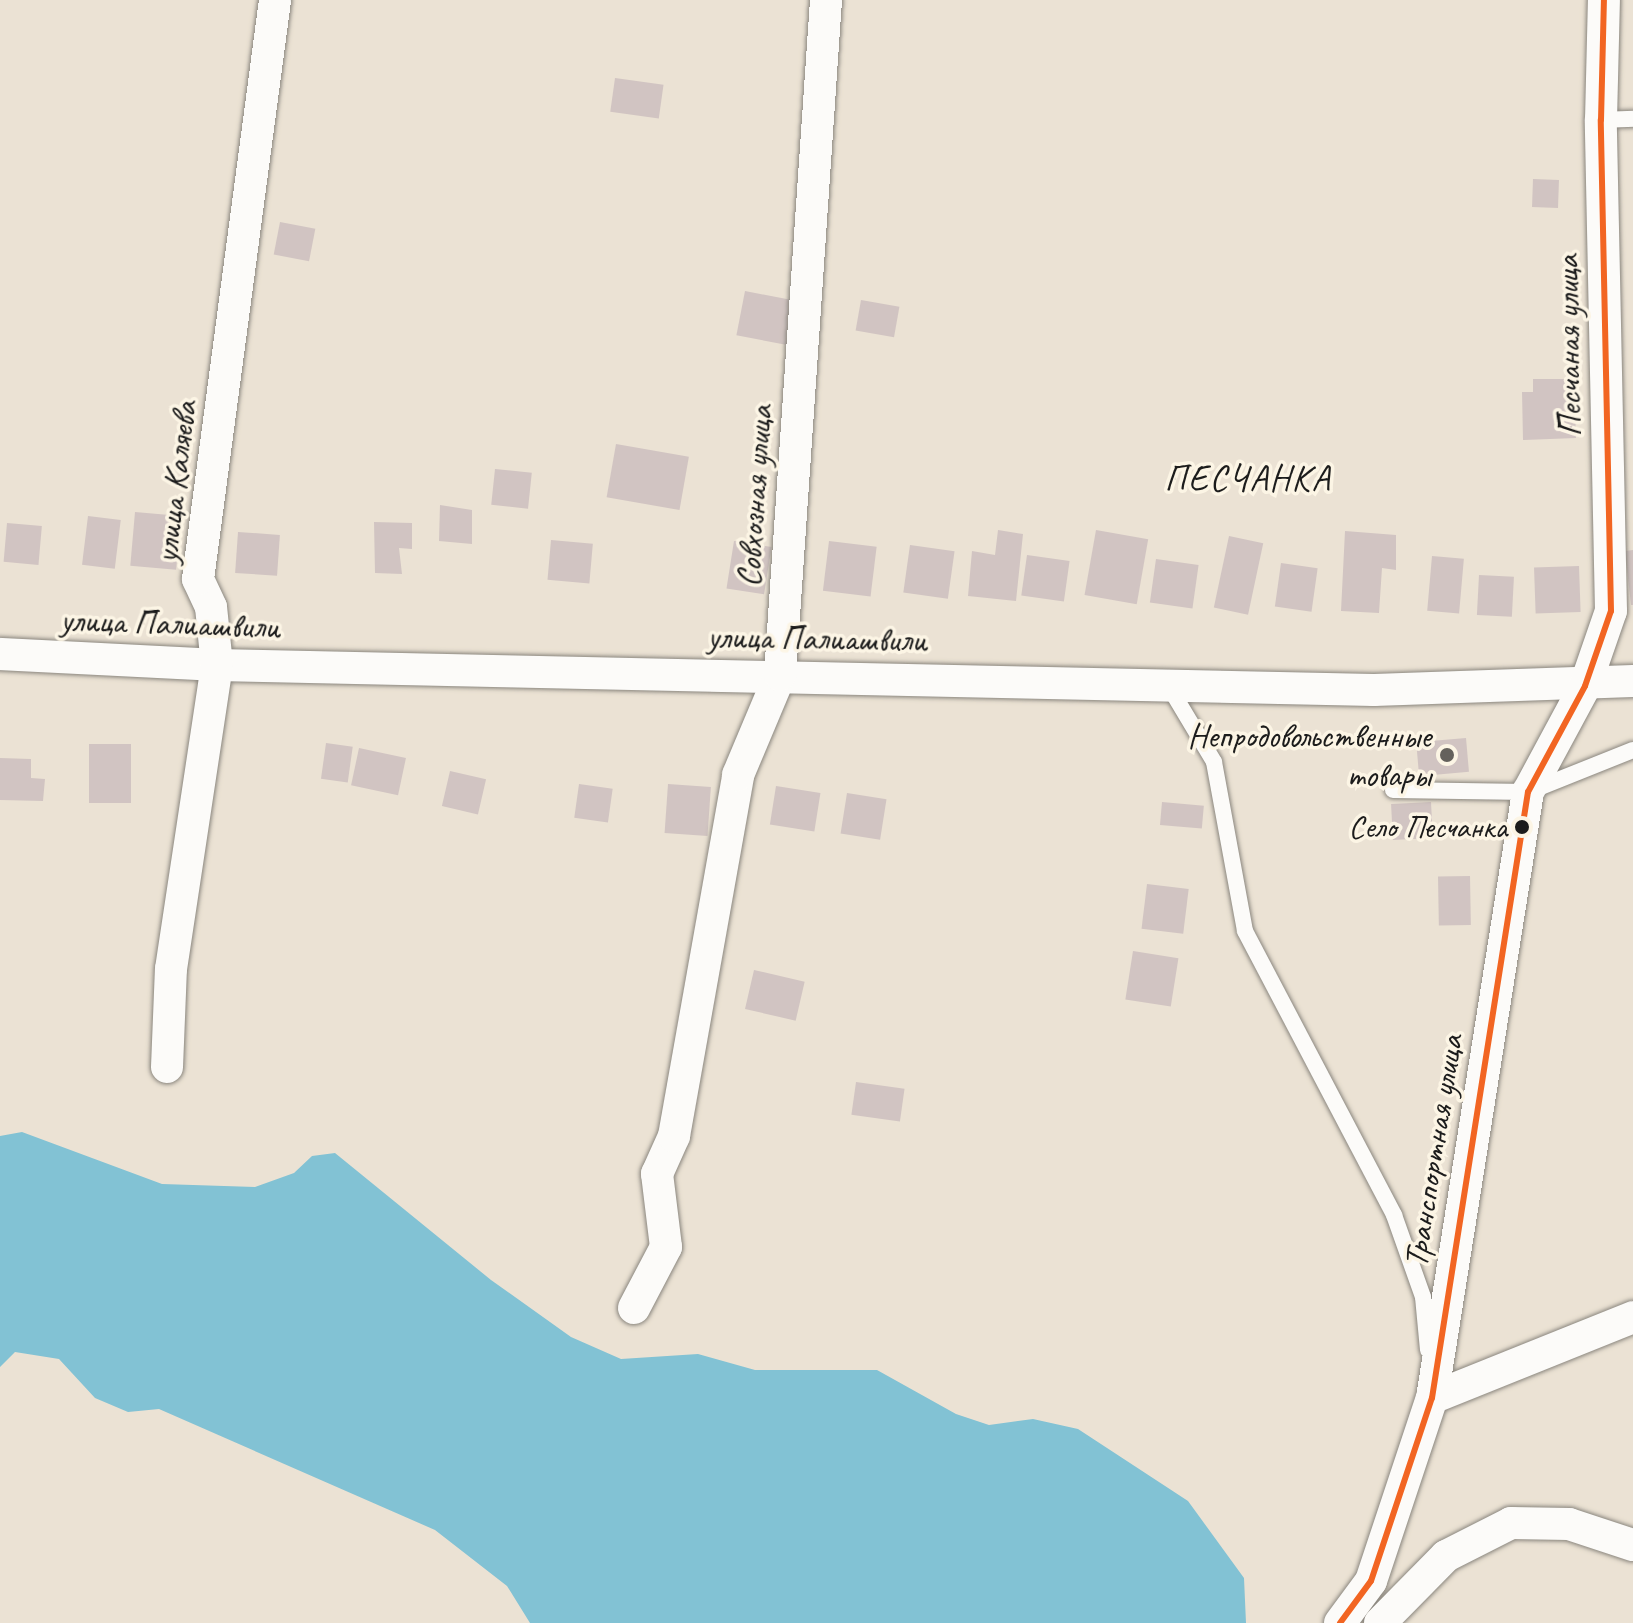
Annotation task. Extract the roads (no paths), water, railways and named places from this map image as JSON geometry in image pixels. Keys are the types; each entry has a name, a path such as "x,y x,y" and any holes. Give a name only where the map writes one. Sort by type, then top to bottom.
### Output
{"street":[{"name":"улица Каляева","path":"167,1067 171,969 217,665 211,607 198,579 275,0"},
{"name":"Совхозная улица","path":"634,1308 666,1247 657,1174 674,1136 738,775 780,675 826,0"},
{"name":"Песчаная улица","path":"1585,686 1611,611 1601,120 1604,0"},
{"name":"улица Палиашвили","path":"0,654 217,665 1374,690 1585,686 1633,681"},
{"name":"Транспортная улица","path":"1340,1623 1371,1581 1432,1398 1528,792 1585,686"},
{"path":"1432,1398 1633,1317"},
{"path":"1380,1623 1446,1556 1511,1523 1569,1524 1633,1545"}],"lane":[{"path":"1601,120 1633,119"},
{"path":"1168,685 1214,762 1245,931 1394,1215 1423,1297 1432,1398"},
{"path":"1393,790 1528,792 1633,750"}],"water":[{"path":"22,1132 162,1184 255,1187 294,1173 312,1156 335,1153 491,1280 571,1337 621,1359 698,1354 755,1370 877,1370 956,1414 989,1425 1033,1419 1078,1429 1188,1501 1244,1578 1246,1623 530,1623 507,1586 435,1530 159,1409 128,1412 95,1398 59,1359 15,1352 0,1367 0,1136"}],"place":[{"name":"Непродовольственные товары","path":"1447,755"},
{"name":"Село Песчанка","path":"1522,827"}],"district":[{"name":"ПЕСЧАНКА","path":"1248,479"}]}
